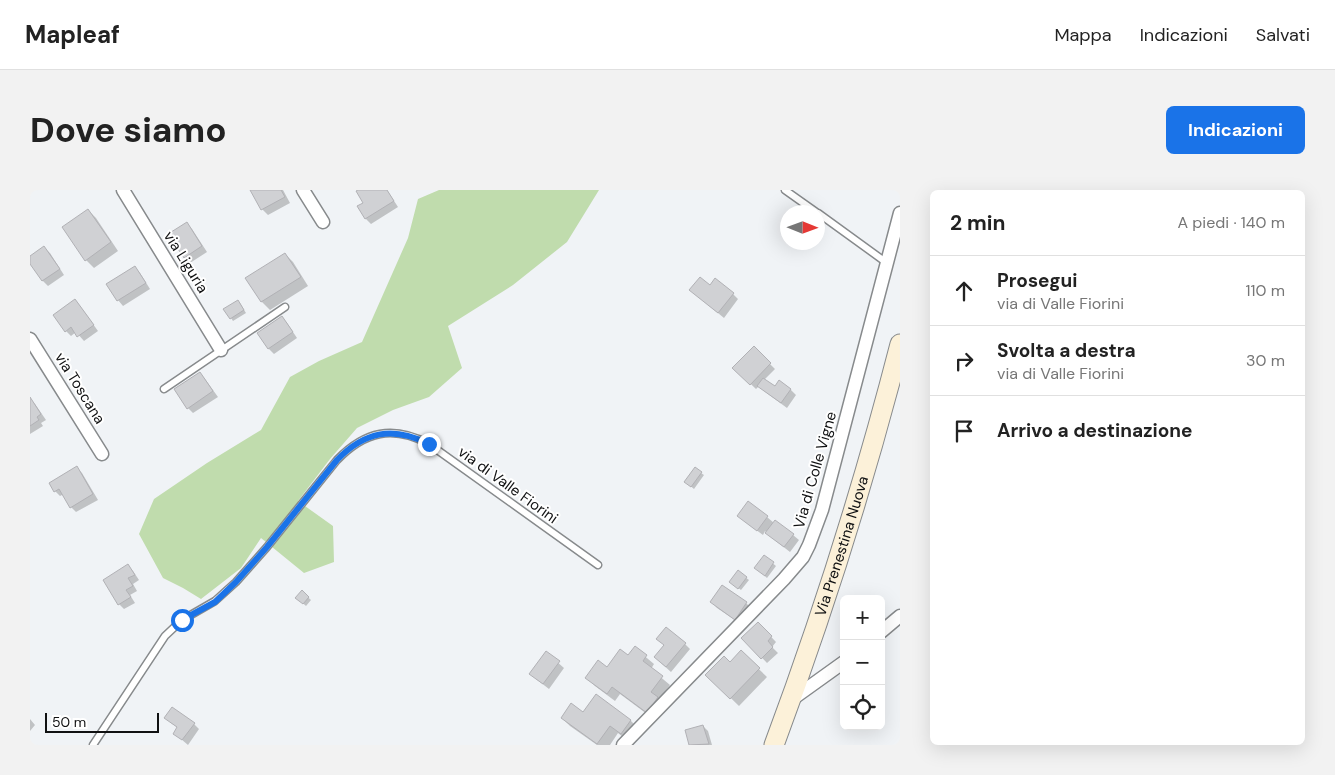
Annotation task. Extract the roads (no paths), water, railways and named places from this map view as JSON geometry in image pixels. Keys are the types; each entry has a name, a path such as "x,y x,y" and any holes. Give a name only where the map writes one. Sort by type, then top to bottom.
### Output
{"main road":[{"name":"Via Prenestina Nuova","path":"774,745 839,557 900,344"}],"street":[{"name":"via Liguria","path":"123,190 221,350"},
{"path":"303,190 322,222"},
{"name":"Via di Colle Vigne","path":"623,745 784,579 809,545 822,510 900,213"},
{"name":"via Toscana","path":"30,339 102,454"},
{"path":"885,629 900,616"},
{"path":"791,700 840,665"}],"lane":[{"path":"785,190 806,205"},
{"path":"825,219 887,263"},
{"path":"164,389 285,307"},
{"name":"via di Valle Fiorini","path":"93,745 158,646 173,627 222,596 267,547 337,460 357,442 374,435 402,434 412,436 429,444 598,565"}]}
